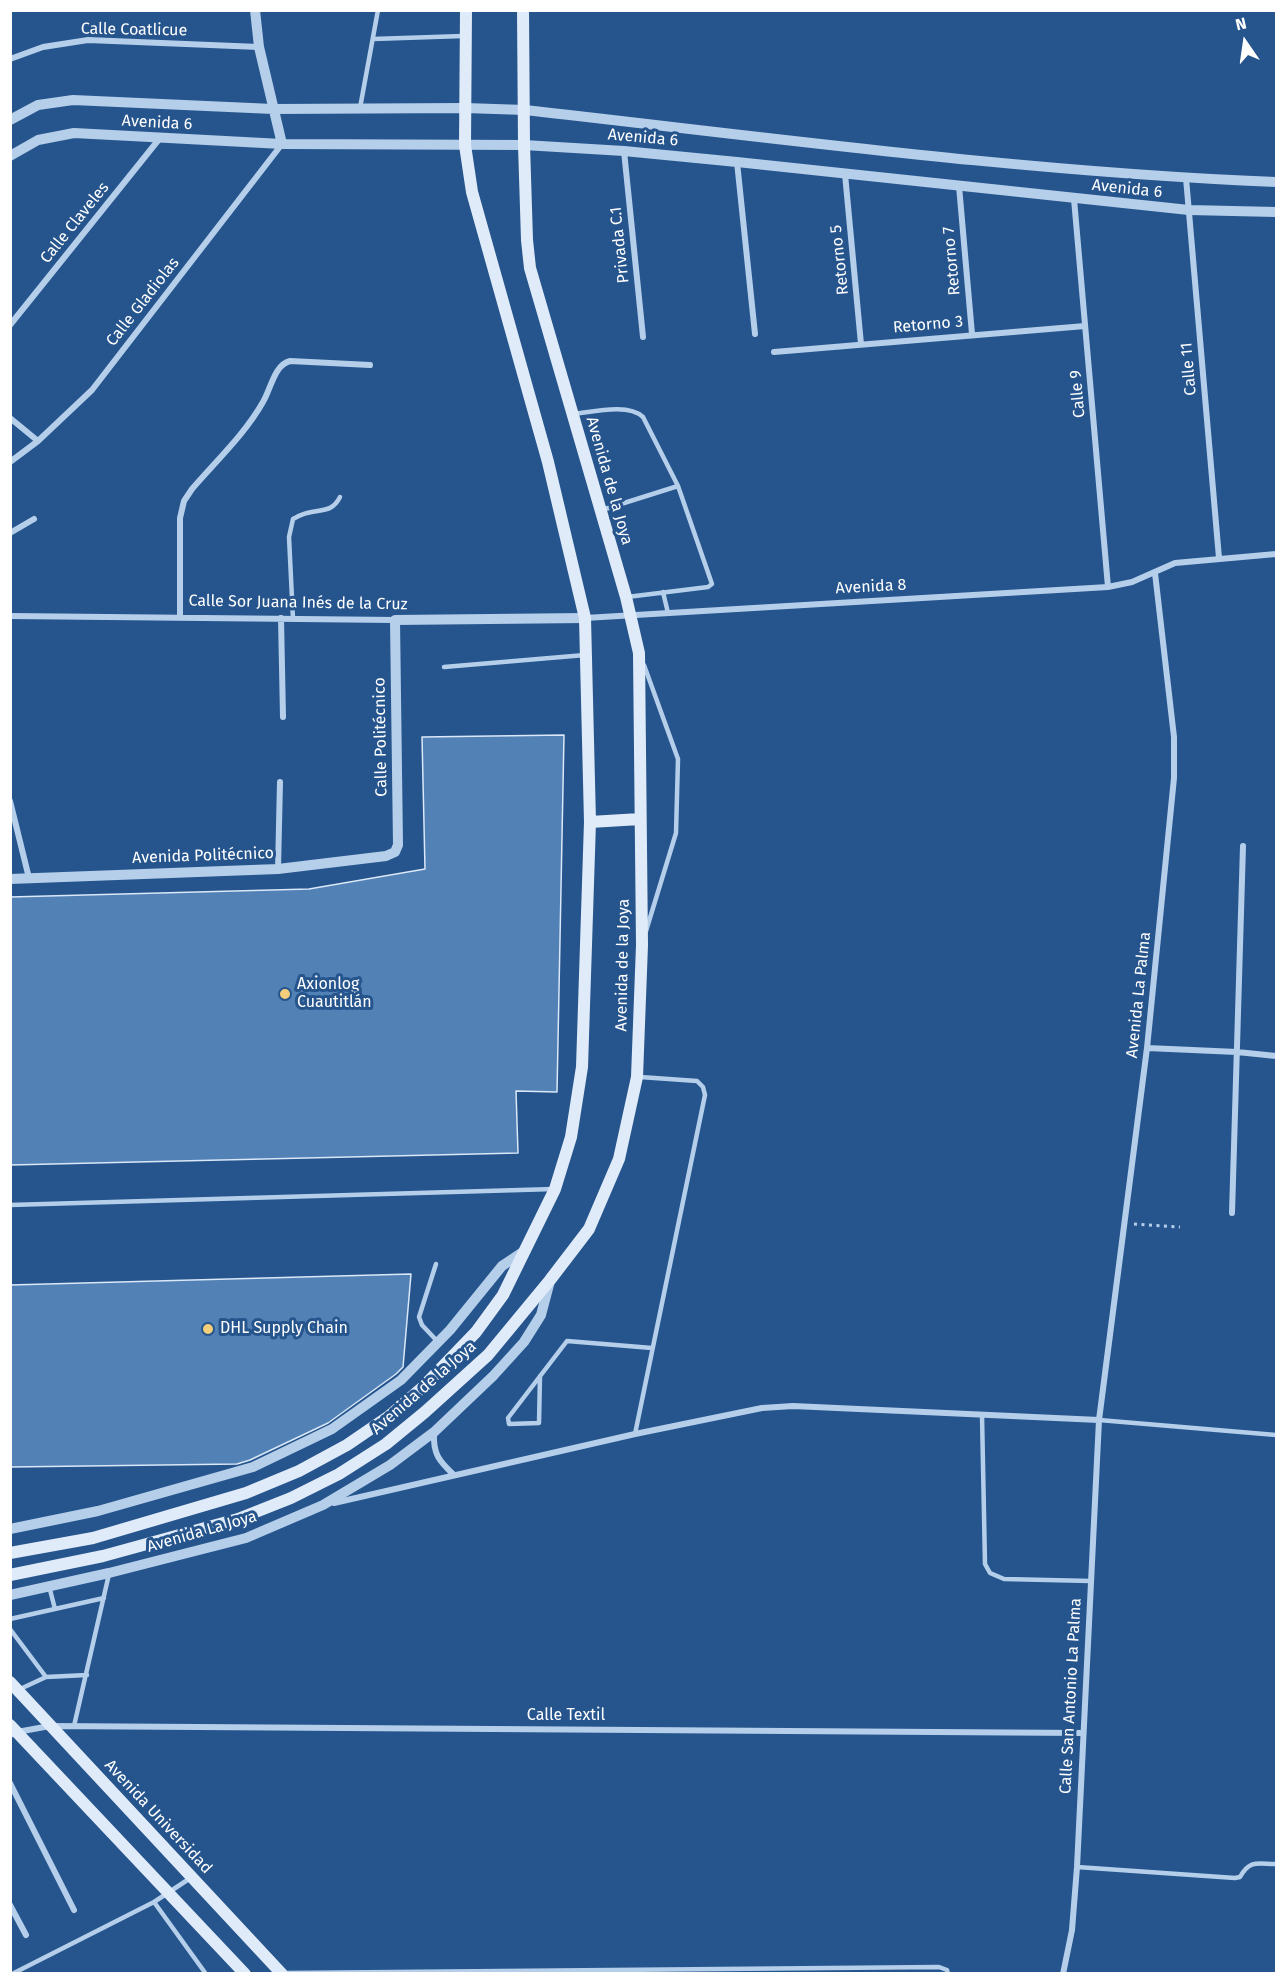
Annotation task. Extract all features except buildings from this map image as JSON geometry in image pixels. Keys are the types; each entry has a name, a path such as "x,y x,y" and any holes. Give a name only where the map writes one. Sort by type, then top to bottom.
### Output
{"main road":[{"name":"Avenida de la Joya","path":"10,1553 93,1538 246,1493 299,1472 347,1445 388,1417 423,1387 476,1332 503,1295 555,1189 572,1137 582,1067 590,822 585,618 548,462 472,192 465,145 466,10"},
{"name":"Avenida de la Joya","path":"10,1575 103,1556 238,1519 291,1498 339,1474 386,1444 488,1355 550,1280 589,1229 619,1159 637,1077 642,945 639,653 626,597 530,268 524,145 523,10"},
{"path":"590,822 640,819"},
{"name":"Avenida Universidad","path":"14,1686 281,1973"},
{"path":"13,1731 245,1974"}],"street":[{"path":"255,10 259,47 282,144"},
{"name":"Calle Coatlicue","path":"10,59 43,47 88,40 259,47"},
{"name":"Avenida 6","path":"10,120 38,105 73,100 273,109 525,110 1005,163 1186,178 1276,182"},
{"name":"Avenida 6","path":"10,156 38,140 74,133 282,144 524,145 624,151 737,162 1189,210 1276,212"},
{"name":"Calle Claveles","path":"10,325 161,138"},
{"name":"Calle Gladiolas","path":"10,462 38,441 92,390 282,144"},
{"name":"Privada C.1","path":"624,151 643,337"},
{"path":"737,162 755,334"},
{"name":"Retorno 5","path":"845,174 861,344"},
{"name":"Calle 11","path":"1186,178 1219,558"},
{"name":"Retorno 7","path":"959,186 972,334"},
{"name":"Calle 9","path":"1074,199 1108,587"},
{"name":"Retorno 3","path":"774,352 1085,326"},
{"path":"180,617 180,518 184,501 253,418 279,368 283,363 290,361 370,365"},
{"path":"10,418 38,441"},
{"path":"10,533 34,519"},
{"path":"1155,573 1174,563 1276,554"},
{"name":"Avenida 8","path":"585,618 1108,587 1132,582 1155,573"},
{"name":"Avenida La Palma","path":"1100,1420 1147,1048 1174,778 1174,737 1155,573"},
{"name":"Calle Sor Juana Inés de la Cruz","path":"10,616 394,620 585,618"},
{"path":"281,618 283,717"},
{"name":"Calle Politécnico","path":"394,620 398,845 395,852"},
{"path":"278,869 280,782"},
{"path":"10,801 29,878"},
{"path":"1232,1213 1243,846"},
{"name":"Avenida Politécnico","path":"10,879 278,869 386,856 395,852"},
{"path":"1147,1048 1276,1056"},
{"path":"10,1529 98,1511 253,1467 332,1429 401,1380 438,1342 502,1266 526,1250"},
{"name":"Avenida La Joya","path":"10,1595 109,1573 246,1538 323,1505 390,1465 435,1432 494,1375 524,1342 541,1314 550,1280"},
{"path":"323,1505 634,1434 772,1407 793,1406 1100,1420"},
{"name":"Calle San Antonio La Palma","path":"1063,1974 1072,1930 1077,1867 1100,1420"},
{"path":"435,1432 433,1446 437,1457 454,1475"},
{"name":"Calle Textil","path":"13,1731 50,1726 74,1726 1083,1733"},
{"path":"10,1783 74,1910"},
{"path":"10,1905 26,1935"}],"lane":[{"path":"360,108 378,10"},
{"path":"373,39 465,36"},
{"path":"572,414 627,409 636,411 642,417 678,486 712,584 708,587 626,597"},
{"path":"600,511 678,486"},
{"path":"293,619 289,537 293,519 306,513 328,511 340,497"},
{"path":"663,592 668,613"},
{"path":"639,653 678,759 676,833 642,945"},
{"path":"444,667 587,655"},
{"path":"634,1434 705,1095 703,1087 697,1081 637,1077"},
{"path":"10,1205 555,1189"},
{"path":"436,1264 419,1317 422,1325 438,1342"},
{"path":"540,1376 539,1423 509,1424 508,1418 540,1376 567,1341 652,1348"},
{"path":"982,1415 985,1564 990,1574 1004,1579 1091,1581"},
{"path":"1100,1420 1276,1436"},
{"path":"74,1726 109,1573"},
{"path":"49,1586 55,1609"},
{"path":"10,1619 104,1598"},
{"path":"10,1629 46,1677"},
{"path":"14,1686 46,1677 87,1676"},
{"path":"1077,1867 1235,1878 1240,1877 1248,1864 1276,1864"},
{"path":"12,1974 154,1902 192,1877"},
{"path":"154,1902 206,1974"},
{"path":"281,1973 939,1967 947,1970 948,1974"}],"path":[{"path":"1126,1223 1180,1227"}],"place":[{"name":"Axionlog Cuautitlán","path":"285,994"},
{"name":"DHL Supply Chain","path":"208,1329"}]}
